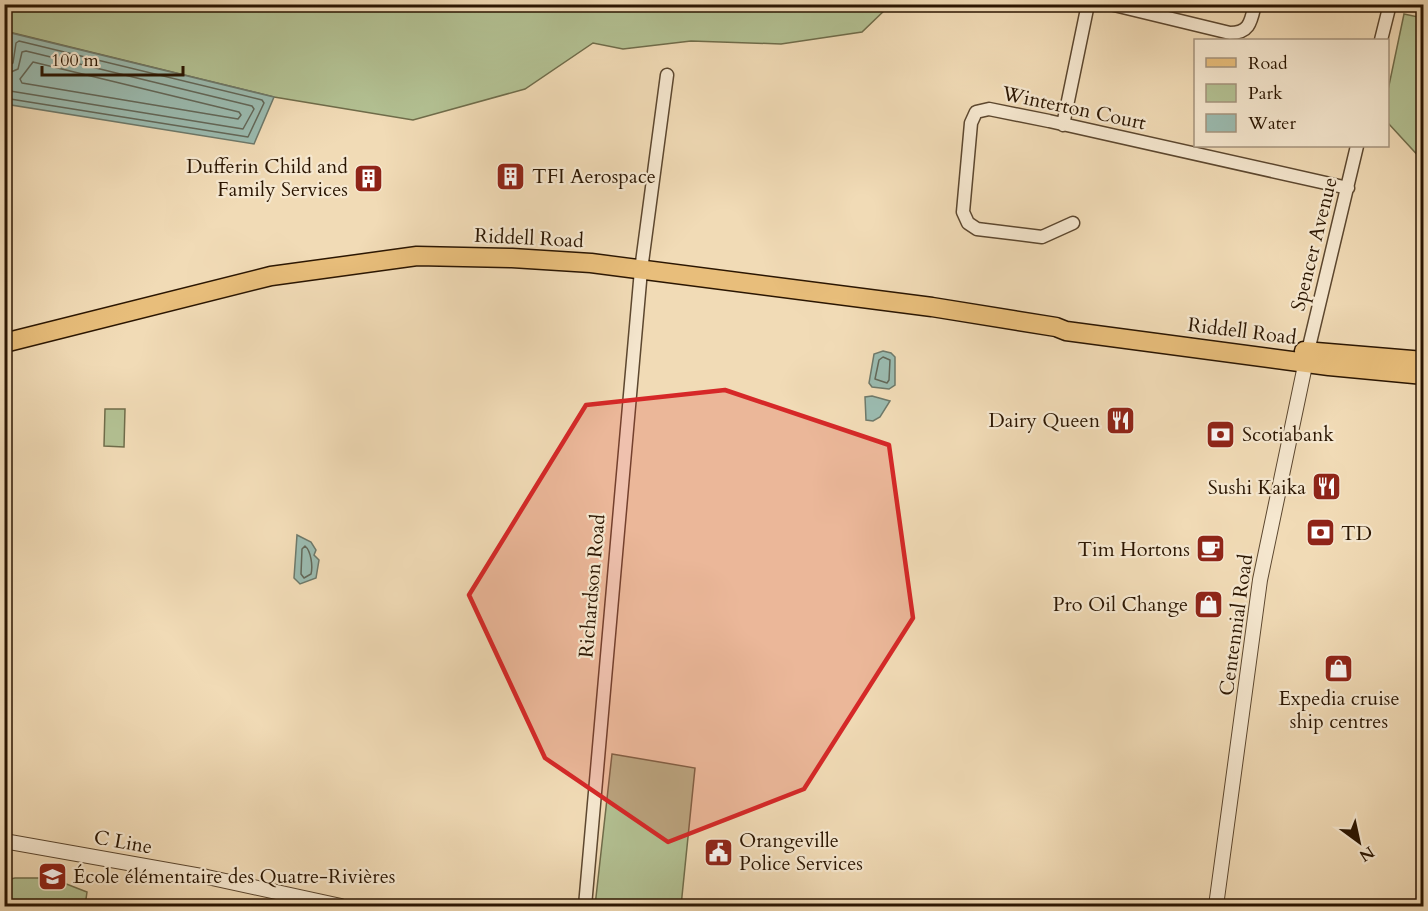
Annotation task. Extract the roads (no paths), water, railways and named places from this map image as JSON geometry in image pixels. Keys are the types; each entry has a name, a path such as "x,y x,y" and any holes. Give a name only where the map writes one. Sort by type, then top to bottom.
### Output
{"main road":[{"name":"Riddell Road","path":"4,343 271,276 417,256 513,258 641,270 932,307 1056,327 1066,331 1307,357 1424,375"},
{"name":"Riddell Road","path":"1307,357 1424,361"}],"street":[{"path":"1063,125 1088,4"},
{"path":"1110,4 1230,33 1241,33 1250,26 1255,4"},
{"path":"1381,39 1390,4"},
{"path":"1419,4 1424,6"},
{"name":"Richardson Road","path":"585,906 641,270 667,75"},
{"name":"Winterton Court","path":"1073,223 1042,237 978,230 968,223 963,212 971,123 976,112 989,109 1348,188"},
{"name":"Spencer Avenue","path":"1307,357 1358,147"},
{"name":"Centennial Road","path":"1216,906 1260,579 1307,357"},
{"name":"C Line","path":"4,841 207,877 335,906"}],"water":[{"path":"11,33 274,97 254,144 5,104 5,80"},
{"path":"883,351 895,357 895,385 889,389 872,387 869,383 874,354"},
{"path":"872,396 890,401 880,417 873,421 866,420 865,397"},
{"path":"297,535 311,542 316,550 314,555 319,560 316,578 300,584 294,578"}],"place":[{"name":"TFI Aerospace","path":"511,176"},
{"name":"Dufferin Child and Family Services","path":"369,178"},
{"name":"Dairy Queen","path":"1121,420"},
{"name":"Scotiabank","path":"1221,434"},
{"name":"Sushi Kaika","path":"1327,487"},
{"name":"TD","path":"1320,533"},
{"name":"Tim Hortons","path":"1211,549"},
{"name":"Pro Oil Change","path":"1209,604"},
{"name":"Expedia cruise ship centres","path":"1339,668"},
{"name":"Orangeville Police Services","path":"718,852"},
{"name":"École élémentaire des Quatre-Rivières","path":"52,876"}]}
